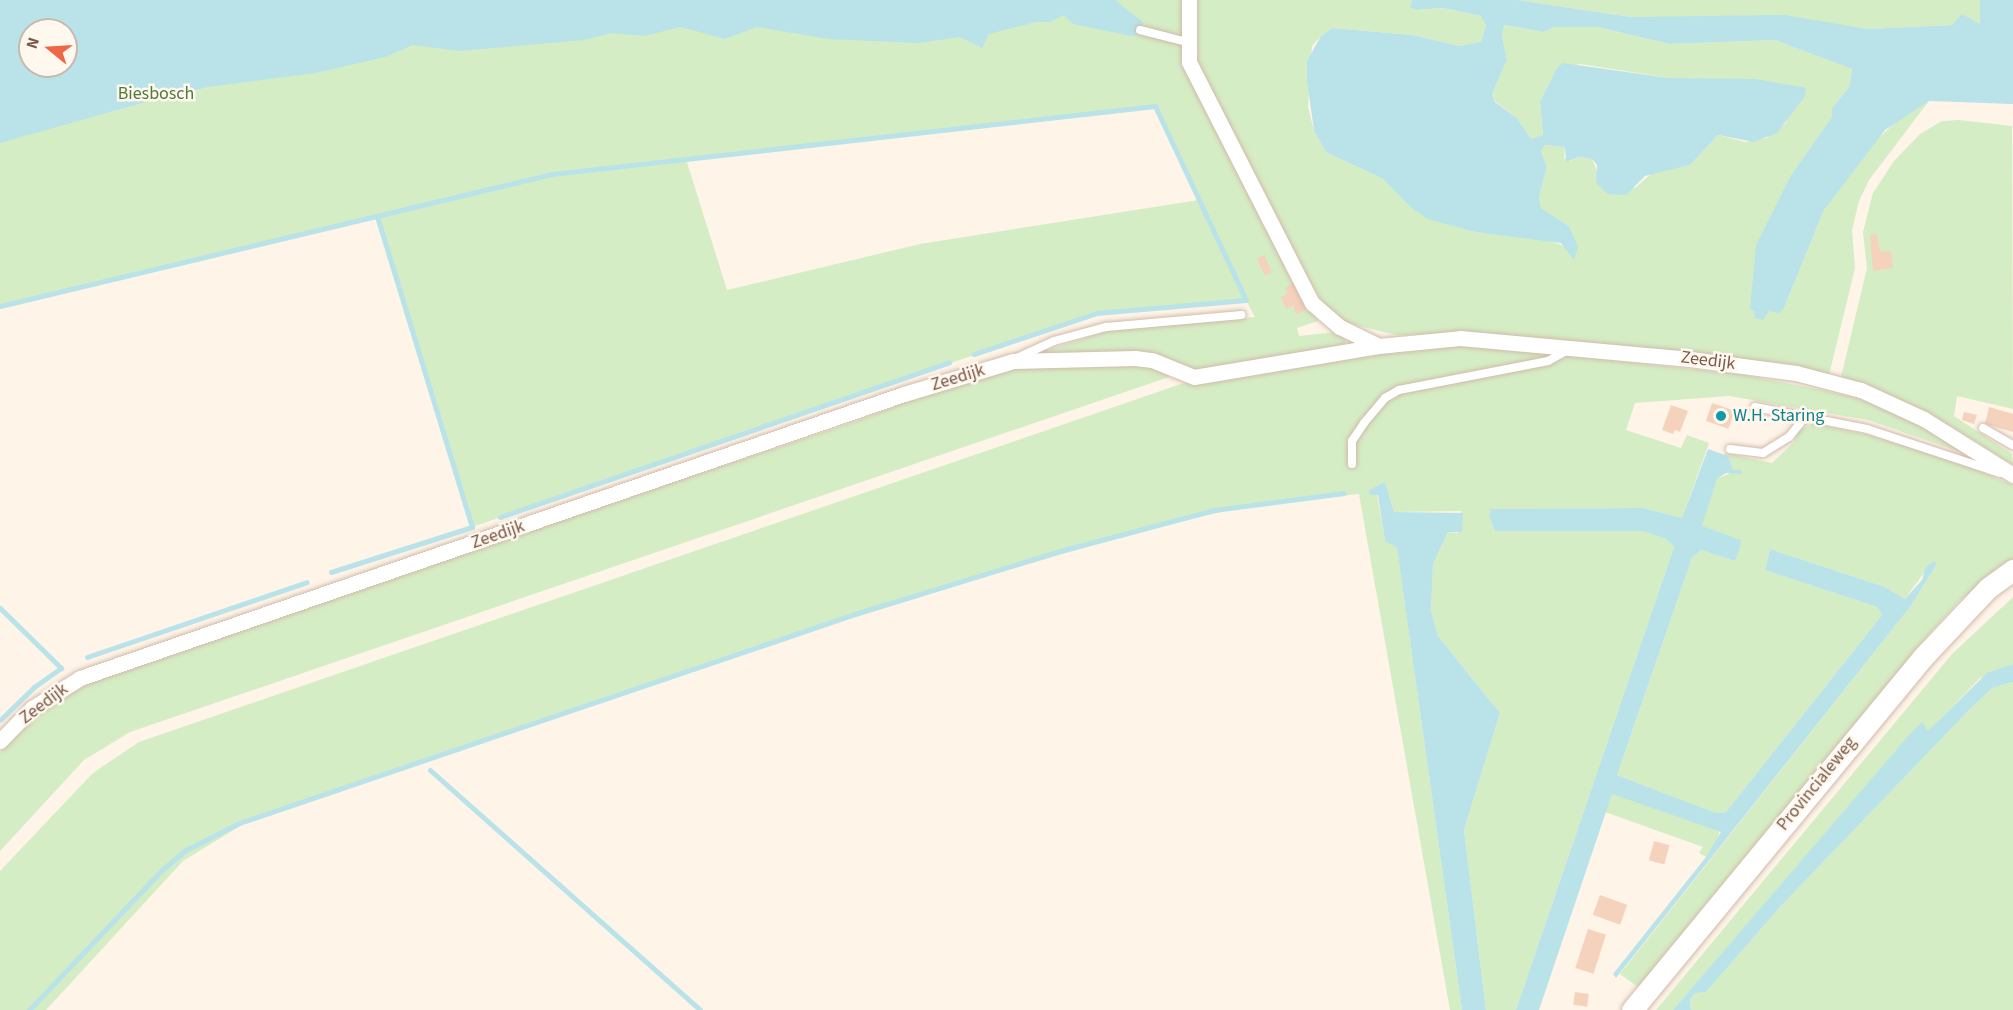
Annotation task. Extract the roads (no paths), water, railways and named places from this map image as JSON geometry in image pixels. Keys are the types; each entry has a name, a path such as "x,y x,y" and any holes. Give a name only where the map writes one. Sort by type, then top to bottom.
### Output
{"main road":[{"name":"Provincialeweg","path":"1632,1010 1914,667 1988,588 2013,570"}],"street":[{"path":"1189,0 1187,42 1189,62 1312,303 1340,327 1379,346"},
{"name":"Zeedijk","path":"0,741 32,708 80,678 904,394 1013,361 1135,358 1152,360 1194,377 1379,346 1460,338 1572,347 1765,368 1861,390 1924,419 2013,476"}],"lane":[{"path":"1140,30 1187,42"},
{"name":"Zeedijk","path":"1013,361 1054,341 1106,327 1240,315"},
{"path":"1352,464 1352,441 1385,398 1399,390 1548,361 1572,347"},
{"name":"Zeedijk","path":"1755,407 1867,429 2013,476"},
{"path":"1730,449 1763,453 1789,438 1806,416"},
{"path":"1983,428 2013,445"}],"water":[{"path":"0,0 1115,0 1143,22 1138,35 1131,36 1073,24 1064,15 1050,22 1036,22 989,34 982,48 960,37 919,43 828,39 757,27 725,39 681,27 644,36 612,33 584,40 460,51 413,45 385,57 316,73 208,87 156,99 0,143"},
{"path":"1412,0 1518,0 1631,17 1785,15 1867,29 1952,25 1962,14 1980,24 1980,0 2013,0 2013,104 1929,101 1885,130 1824,210 1784,308 1779,313 1769,311 1763,320 1754,318 1755,312 1750,309 1756,245 1791,175 1832,117 1832,108 1849,87 1852,69 1775,40 1670,44 1597,27 1554,27 1544,32 1504,25 1502,36 1507,60 1492,94 1495,102 1517,118 1531,139 1543,135 1540,102 1556,69 1563,63 1669,78 1755,79 1806,88 1805,96 1777,133 1754,142 1718,135 1690,165 1645,176 1626,195 1607,194 1596,182 1597,165 1592,159 1579,157 1566,162 1565,147 1545,145 1541,151 1547,167 1539,197 1541,208 1569,226 1578,247 1574,260 1561,243 1475,232 1428,219 1410,207 1383,179 1326,152 1314,131 1307,80 1307,61 1321,36 1332,28 1413,35 1459,46 1481,42 1486,25 1481,16 1443,8 1417,10 1410,7"},
{"path":"1708,449 1728,456 1733,470 1741,470 1742,474 1726,473 1717,479 1702,526 1741,540 1740,548 1735,561 1701,550 1692,558 1617,775 1716,813 1726,812 1882,615 1877,607 1765,570 1770,549 1885,587 1905,599 1922,580 1926,567 1934,561 1937,564 1910,607 1616,978 1613,974 1706,857 1721,832 1612,794 1539,1010 1516,1010 1674,547 1666,539 1643,531 1495,531 1489,516 1491,509 1643,508 1682,518"},
{"path":"1385,482 1394,512 1463,513 1462,532 1448,532 1433,564 1431,611 1438,636 1500,713 1464,830 1486,1010 1462,1010 1397,548 1385,541 1378,495 1370,495 1369,490"},
{"path":"2013,664 2013,682 1992,688 1970,709 1782,905 1706,992 1695,993 1690,1000 1691,1010 1673,1010 1910,734 1922,722 1928,731 1987,673"}],"waterway":[{"path":"0,306 552,174 1155,106 1246,300 1097,313 974,354"},
{"path":"331,572 472,527 377,216"},
{"path":"500,517 949,362"},
{"path":"29,1010 163,869 186,850 239,823 855,614 1060,551 1214,510 1344,493"},
{"path":"87,657 307,582"},
{"path":"0,608 61,668 34,687 0,720"},
{"path":"430,770 700,1010"}],"place":[{"name":"W.H. Staring","path":"1721,416"}],"park label":[{"name":"Biesbosch","path":"156,94"}]}
